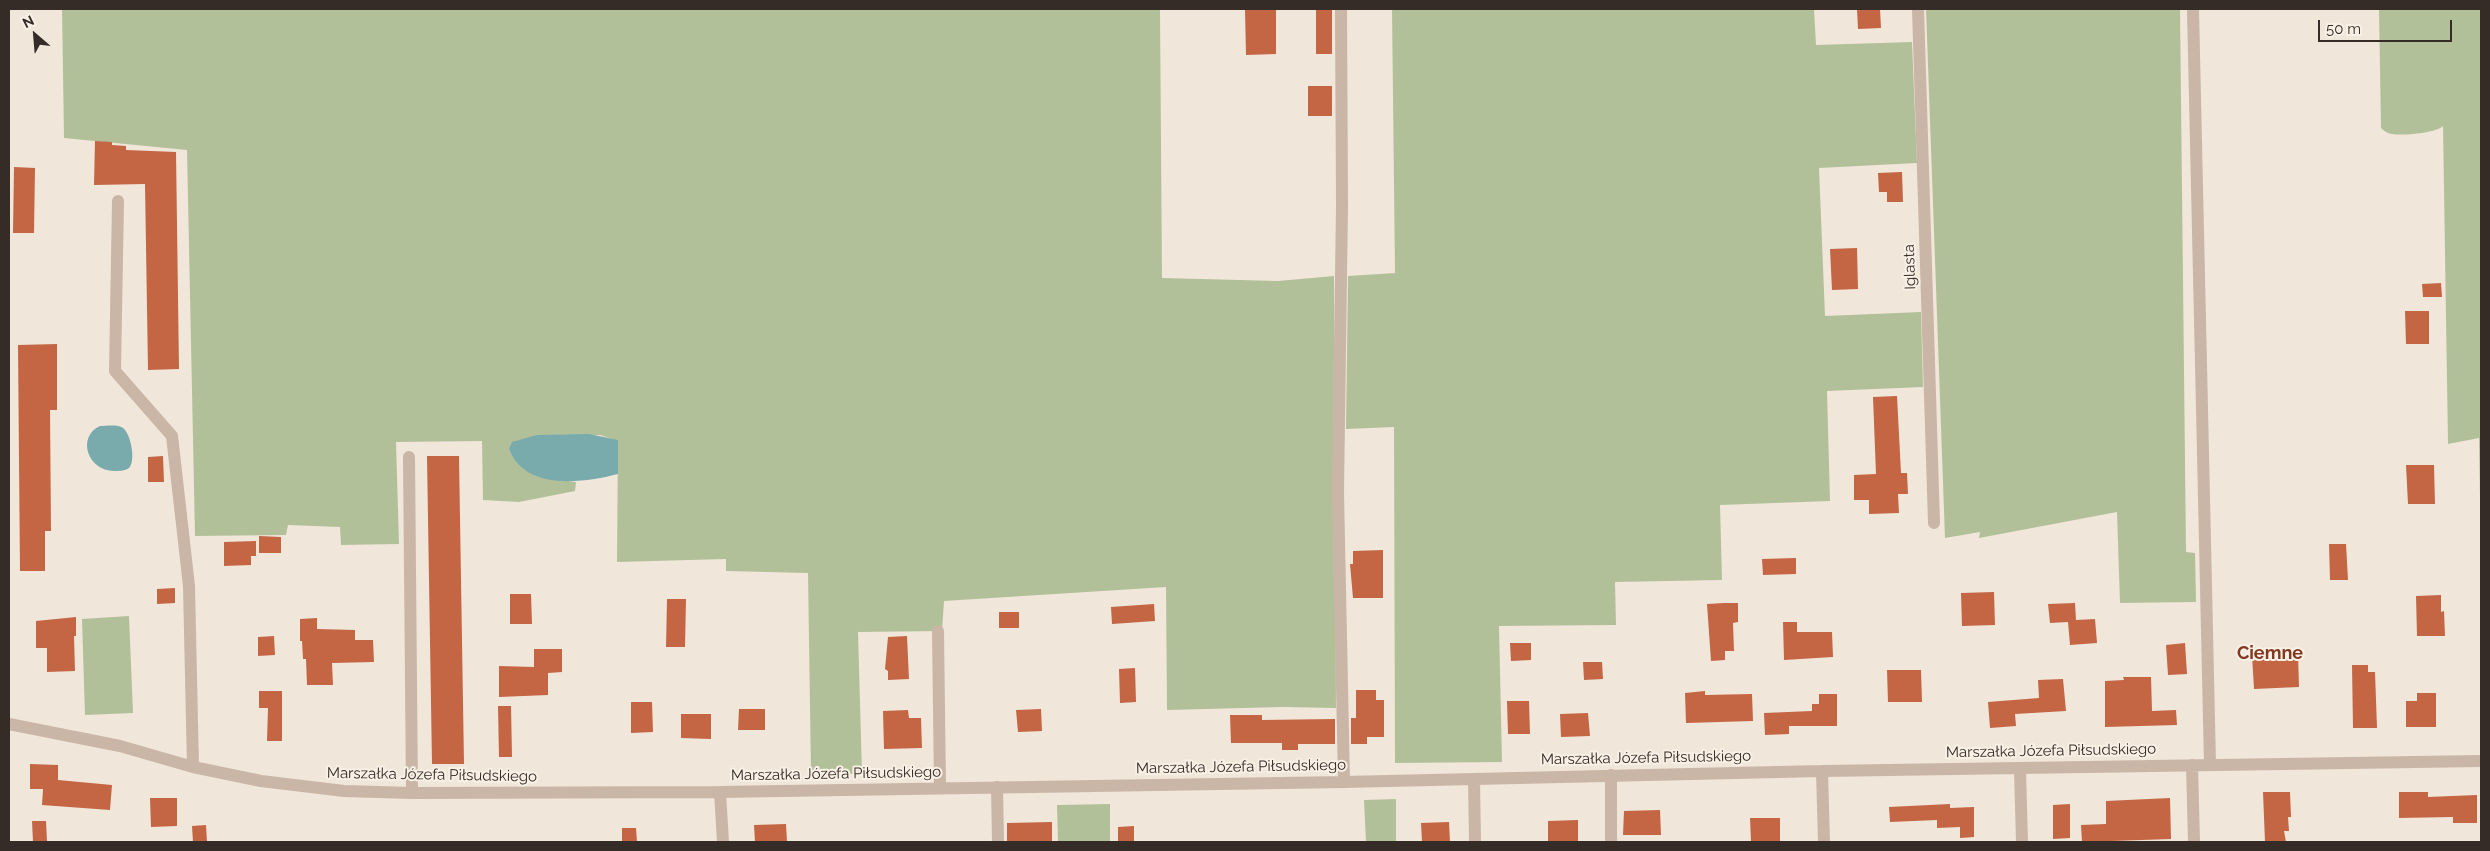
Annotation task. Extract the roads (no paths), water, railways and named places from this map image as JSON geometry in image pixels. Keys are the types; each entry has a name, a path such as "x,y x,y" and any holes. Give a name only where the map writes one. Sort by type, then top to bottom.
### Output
{"street":[{"path":"1341,9 1342,205 1338,492 1344,782"},
{"name":"Iglasta","path":"1918,9 1934,523"},
{"path":"2193,9 2210,764"},
{"path":"118,201 115,371 172,436 189,586 193,767"},
{"path":"409,457 412,793"},
{"path":"938,631 940,788"},
{"name":"Marszałka Józefa Piłsudskiego","path":"9,724 120,746 193,767 304,788 412,793 720,792 1344,782 1822,770 2020,769 2210,764 2481,761"},
{"path":"2192,765 2194,842"},
{"path":"2020,769 2022,842"},
{"path":"1822,770 1824,842"},
{"path":"1611,775 1611,842"},
{"path":"1474,779 1475,842"},
{"path":"996,787 998,842"},
{"path":"720,792 722,842"}],"water":[{"path":"100,426 118,426 126,431 130,441 132,460 131,465 126,470 105,470 97,466 92,460 88,453 88,438"},
{"path":"589,434 618,440 618,474 572,481 556,481 541,478 528,472 517,463 509,449 512,442 537,435"}],"district":[{"name":"Ciemne","path":"2270,654"}]}
